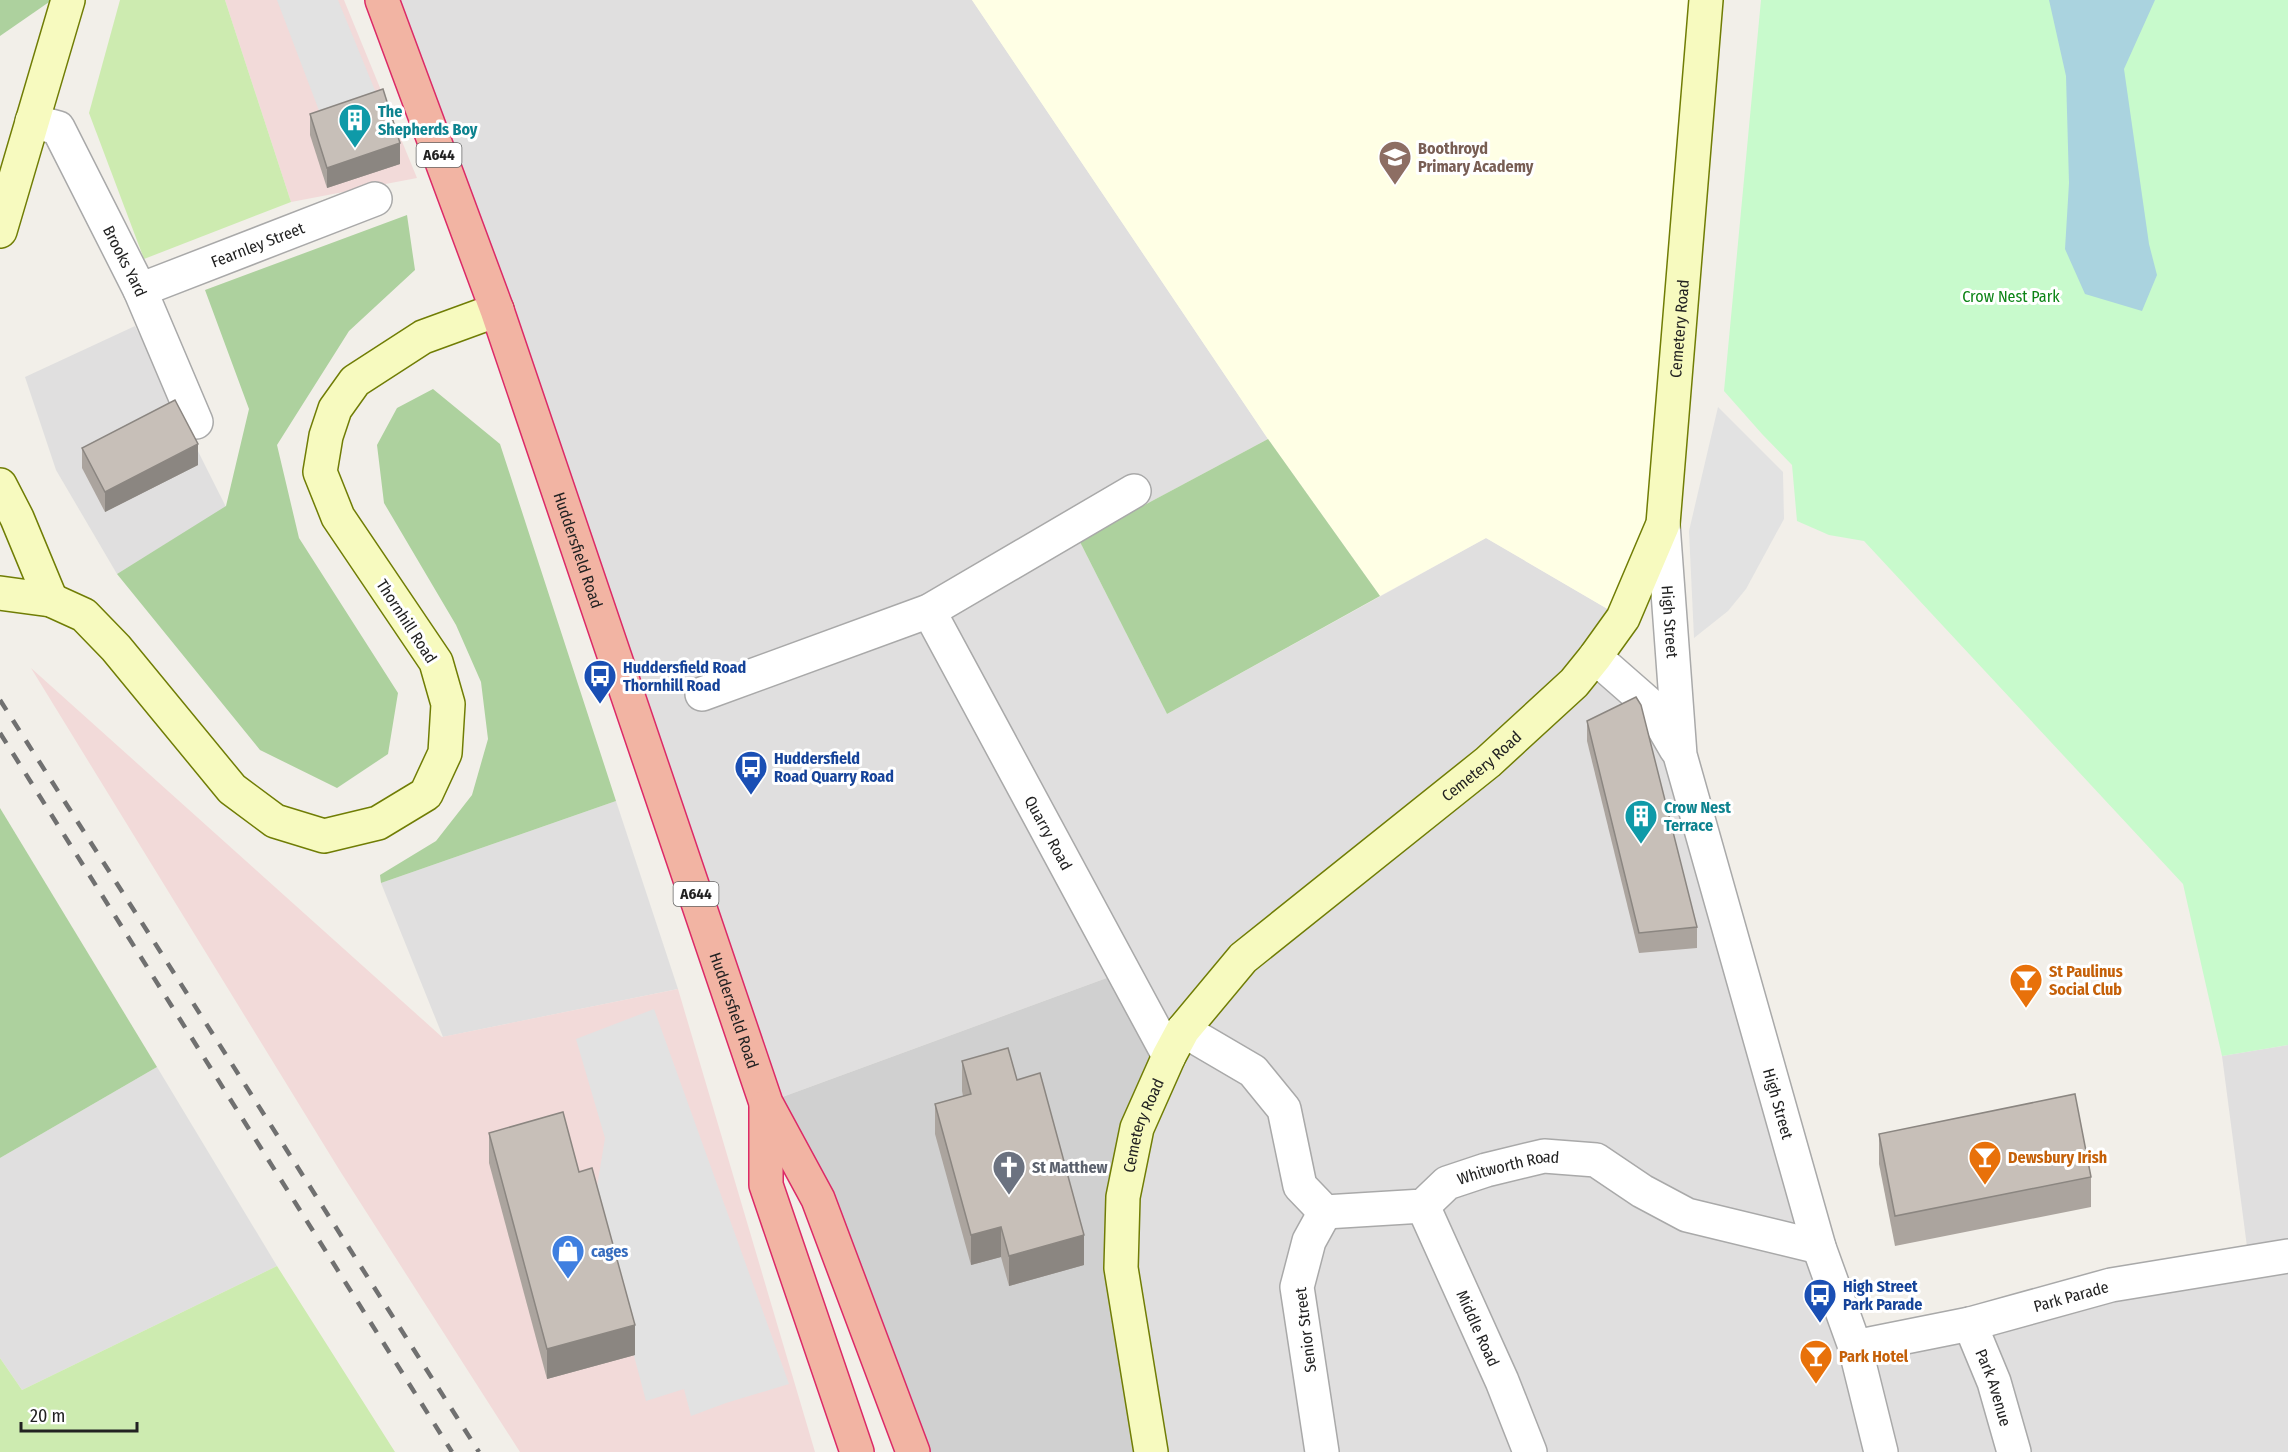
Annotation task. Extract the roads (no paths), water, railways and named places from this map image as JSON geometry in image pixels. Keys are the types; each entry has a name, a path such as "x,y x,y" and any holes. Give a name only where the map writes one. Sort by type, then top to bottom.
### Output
{"highway":[{"name":"Huddersfield Road","path":"382,0 497,310 766,1103 818,1199 913,1452"},
{"name":"Huddersfield Road","path":"766,1103 766,1185 857,1452"}],"main road":[{"path":"0,231 68,0"},
{"name":"Cemetery Road","path":"1151,1452 1121,1268 1123,1197 1137,1128 1176,1043 1243,958 1488,762 1574,683 1623,618 1663,524 1706,0"},
{"name":"Thornhill Road","path":"0,593 51,600 84,615 116,648 232,789 275,821 324,836 378,824 426,794 445,753 448,704 436,662 338,517 320,472 326,436 335,409 356,381 423,337 497,310"},
{"path":"0,485 17,518 51,600"}],"street":[{"name":"Brooks Yard","path":"32,121 58,128 140,290 196,422"},
{"name":"Fearnley Street","path":"140,290 375,199"},
{"path":"702,694 928,611 1134,491"},
{"name":"High Street","path":"1663,524 1680,755 1819,1247 1855,1347 1881,1452"},
{"name":"Quarry Road","path":"928,611 1176,1043"},
{"name":"High Street","path":"1595,657 1651,706 1680,755"},
{"path":"1176,1043 1253,1071 1284,1109 1300,1186 1325,1212 1423,1206"},
{"name":"Whitworth Road","path":"1423,1206 1447,1184 1486,1170 1544,1156 1596,1160 1642,1191 1687,1215 1819,1247"},
{"name":"Middle Road","path":"1423,1206 1502,1381 1530,1452"},
{"name":"Senior Street","path":"1322,1452 1297,1287 1309,1241 1325,1212"},
{"name":"Park Parade","path":"1855,1347 1970,1324 2111,1285 2288,1256"},
{"name":"Park Avenue","path":"1970,1324 1994,1382 2014,1452"}],"water":[{"path":"2049,0 2155,0 2124,69 2149,244 2157,275 2142,311 2085,294 2065,249 2069,183 2066,76"}],"railway":[{"path":"0,700 479,1452"},
{"path":"0,733 452,1452"}],"place":[{"name":"The Shepherds Boy","path":"355,149"},
{"name":"Boothroyd Primary Academy","path":"1395,186"},
{"name":"Huddersfield Road Thornhill Road","path":"600,705"},
{"name":"Huddersfield Road Quarry Road","path":"751,796"},
{"name":"Crow Nest Terrace","path":"1641,845"},
{"name":"St Paulinus Social Club","path":"2026,1009"},
{"name":"Dewsbury Irish","path":"1985,1186"},
{"name":"St Matthew","path":"1009,1196"},
{"name":"cages","path":"568,1280"},
{"name":"High Street Park Parade","path":"1820,1324"},
{"name":"Park Hotel","path":"1816,1385"}],"park label":[{"name":"Crow Nest Park","path":"2011,296"}]}
